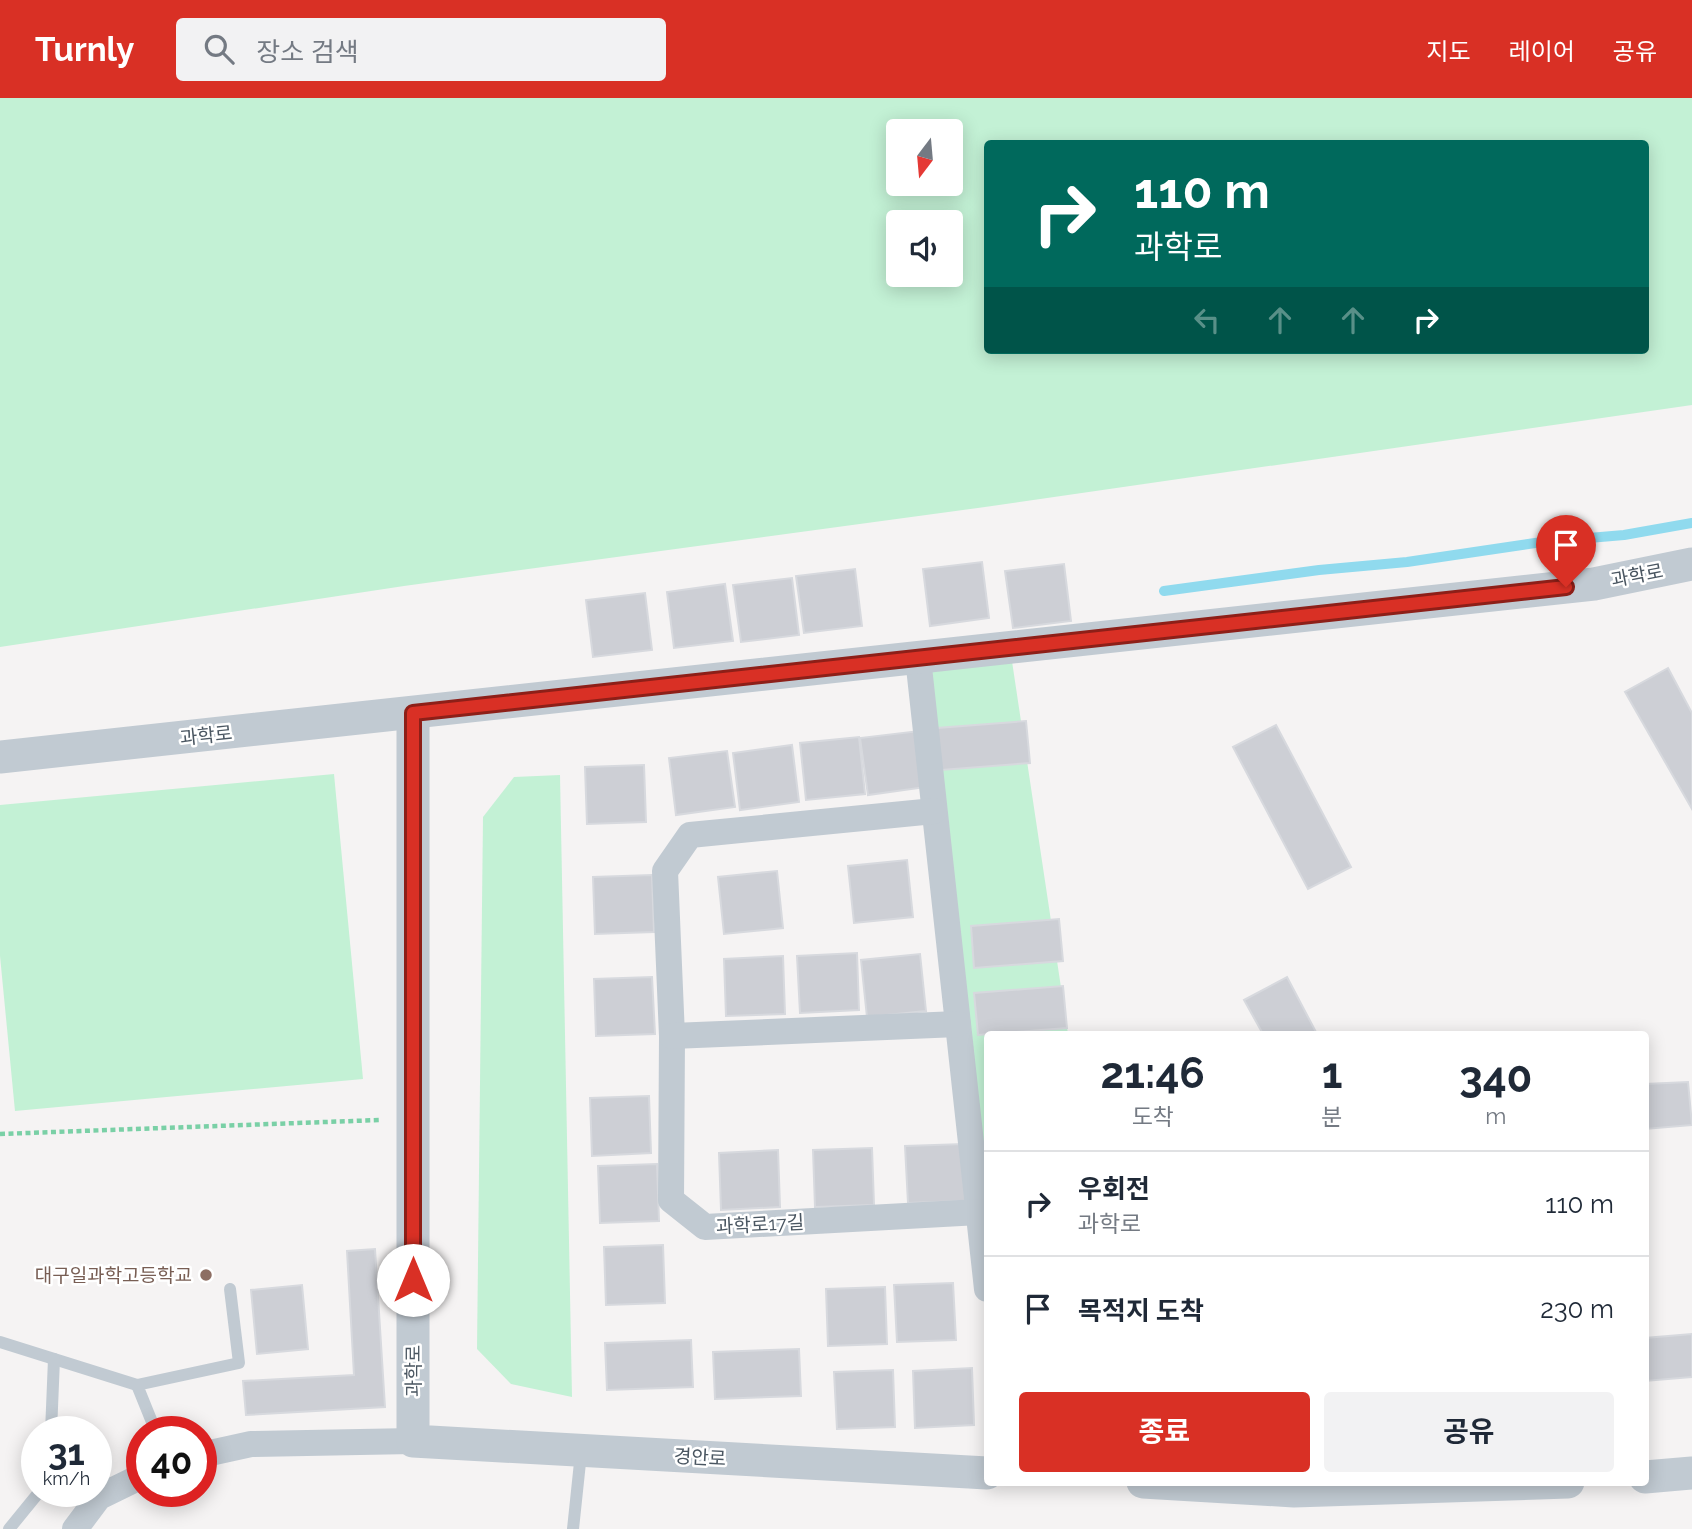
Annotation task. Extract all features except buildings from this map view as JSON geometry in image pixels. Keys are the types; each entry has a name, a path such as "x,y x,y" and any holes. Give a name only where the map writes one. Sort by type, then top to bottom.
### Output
{"street":[{"name":"과학로","path":"0,757 1594,583 1692,564"},
{"path":"918,658 984,1260"},
{"name":"과학로","path":"413,713 413,1441"},
{"name":"과학로17길","path":"934,811 691,835 665,871 672,1036 671,1199 705,1227 979,1212"},
{"path":"672,1036 958,1024"},
{"path":"217,1451 251,1444 413,1441"},
{"name":"경안로","path":"413,1441 984,1473"},
{"path":"1649,1477 1692,1473"},
{"path":"75,1529 99,1497 126,1484"},
{"path":"1210,1486 1293,1491 1446,1486"}],"lane":[{"path":"0,1342 137,1385 239,1363 230,1289"},
{"path":"52,1416 54,1359"},
{"path":"137,1385 150,1416"},
{"path":"573,1529 581,1450"},
{"path":"9,1529 27,1507"}],"path":[{"path":"0,1134 413,1119"}],"green space":[{"path":"0,98 1692,98 1692,405 985,507 404,586 0,647"},
{"path":"1010,648 1068,1031 984,1031 984,1262 918,658"},
{"path":"334,774 363,1079 15,1111 0,956 0,805"},
{"path":"560,775 572,1397 511,1384 477,1349 483,817 514,777"}],"waterway":[{"path":"1164,591 1319,570 1407,562 1542,542 1624,535 1692,523"}],"place":[{"name":"대구일과학고등학교","path":"206,1275"}],"route":[{"path":"413,1280 413,713 1566,587"}]}
